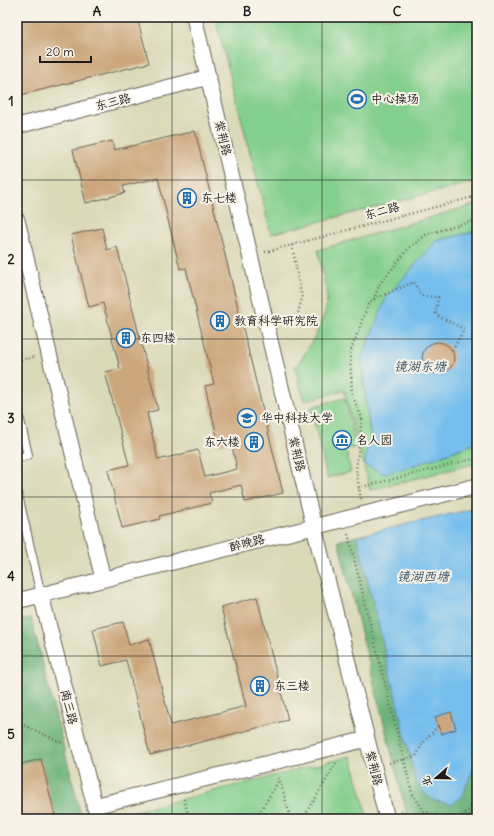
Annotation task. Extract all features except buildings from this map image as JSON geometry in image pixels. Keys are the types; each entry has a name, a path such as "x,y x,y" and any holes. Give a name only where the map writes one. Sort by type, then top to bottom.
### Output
{"street":[{"name":"紫荆路","path":"194,17 268,326 314,527 386,814"},
{"name":"东三路","path":"17,126 209,77"},
{"path":"17,220 103,579"},
{"name":"醉晚路","path":"17,601 477,486"},
{"name":"南三路","path":"41,594 96,812"},
{"path":"96,812 275,762 367,740"}],"lane":[{"path":"17,408 28,455 17,458"},
{"path":"17,491 41,594"}],"path":[{"name":"东二路","path":"251,256 477,196"},
{"path":"477,220 427,234 404,254 379,285 374,298 368,305 350,353 352,395 362,418 356,470 358,488 477,458"},
{"path":"268,326 285,322 297,316 302,299 292,245"},
{"path":"374,298 414,282 421,296 438,297 436,313 438,316 464,329 452,351"},
{"path":"353,552 412,794 424,811 444,819"},
{"path":"17,722 63,743 78,740"},
{"path":"404,760 416,756 423,743 438,726"},
{"path":"303,819 346,745"},
{"path":"275,762 291,819"},
{"path":"257,817 279,780"},
{"path":"459,819 468,811 477,796"},
{"path":"466,819 477,805"},
{"path":"134,811 201,819"},
{"path":"386,814 429,819"},
{"path":"235,819 239,817 257,817 262,819"}],"shaded area":[{"name":"华中科技大学","path":"17,17 477,17 477,819 17,819"}],"green space":[{"name":"中心操场","path":"215,17 477,17 477,181 271,234"},
{"path":"477,204 477,231 436,241 361,360 371,441 366,452 412,466 473,444 477,435 477,463 370,490 344,390 304,401 295,367 316,334 326,306 327,298 318,250"},
{"path":"345,398 356,447 346,450 351,472 327,478 311,407"},
{"path":"357,536 411,758 476,766 477,761 477,819 408,819 338,541"},
{"path":"31,618 82,819 56,819 41,759 17,765 17,622"},
{"path":"351,756 368,819 108,819 108,818"}],"water":[{"name":"镜湖东塘","path":"477,231 477,435 473,444 412,466 384,474 365,465 366,452 371,441 361,360 386,298 436,241"},
{"name":"镜湖西塘","path":"477,508 477,761 461,798 452,804 431,799 424,793 416,782 357,536"}],"place":[{"name":"中心操场","path":"357,99"},
{"name":"东七楼","path":"187,198"},
{"name":"教育科学研究院","path":"220,321"},
{"name":"东四楼","path":"126,338"},
{"name":"华中科技大学","path":"247,418"},
{"name":"名人园","path":"342,440"},
{"name":"东六楼","path":"254,442"},
{"name":"东三楼","path":"260,686"}]}
